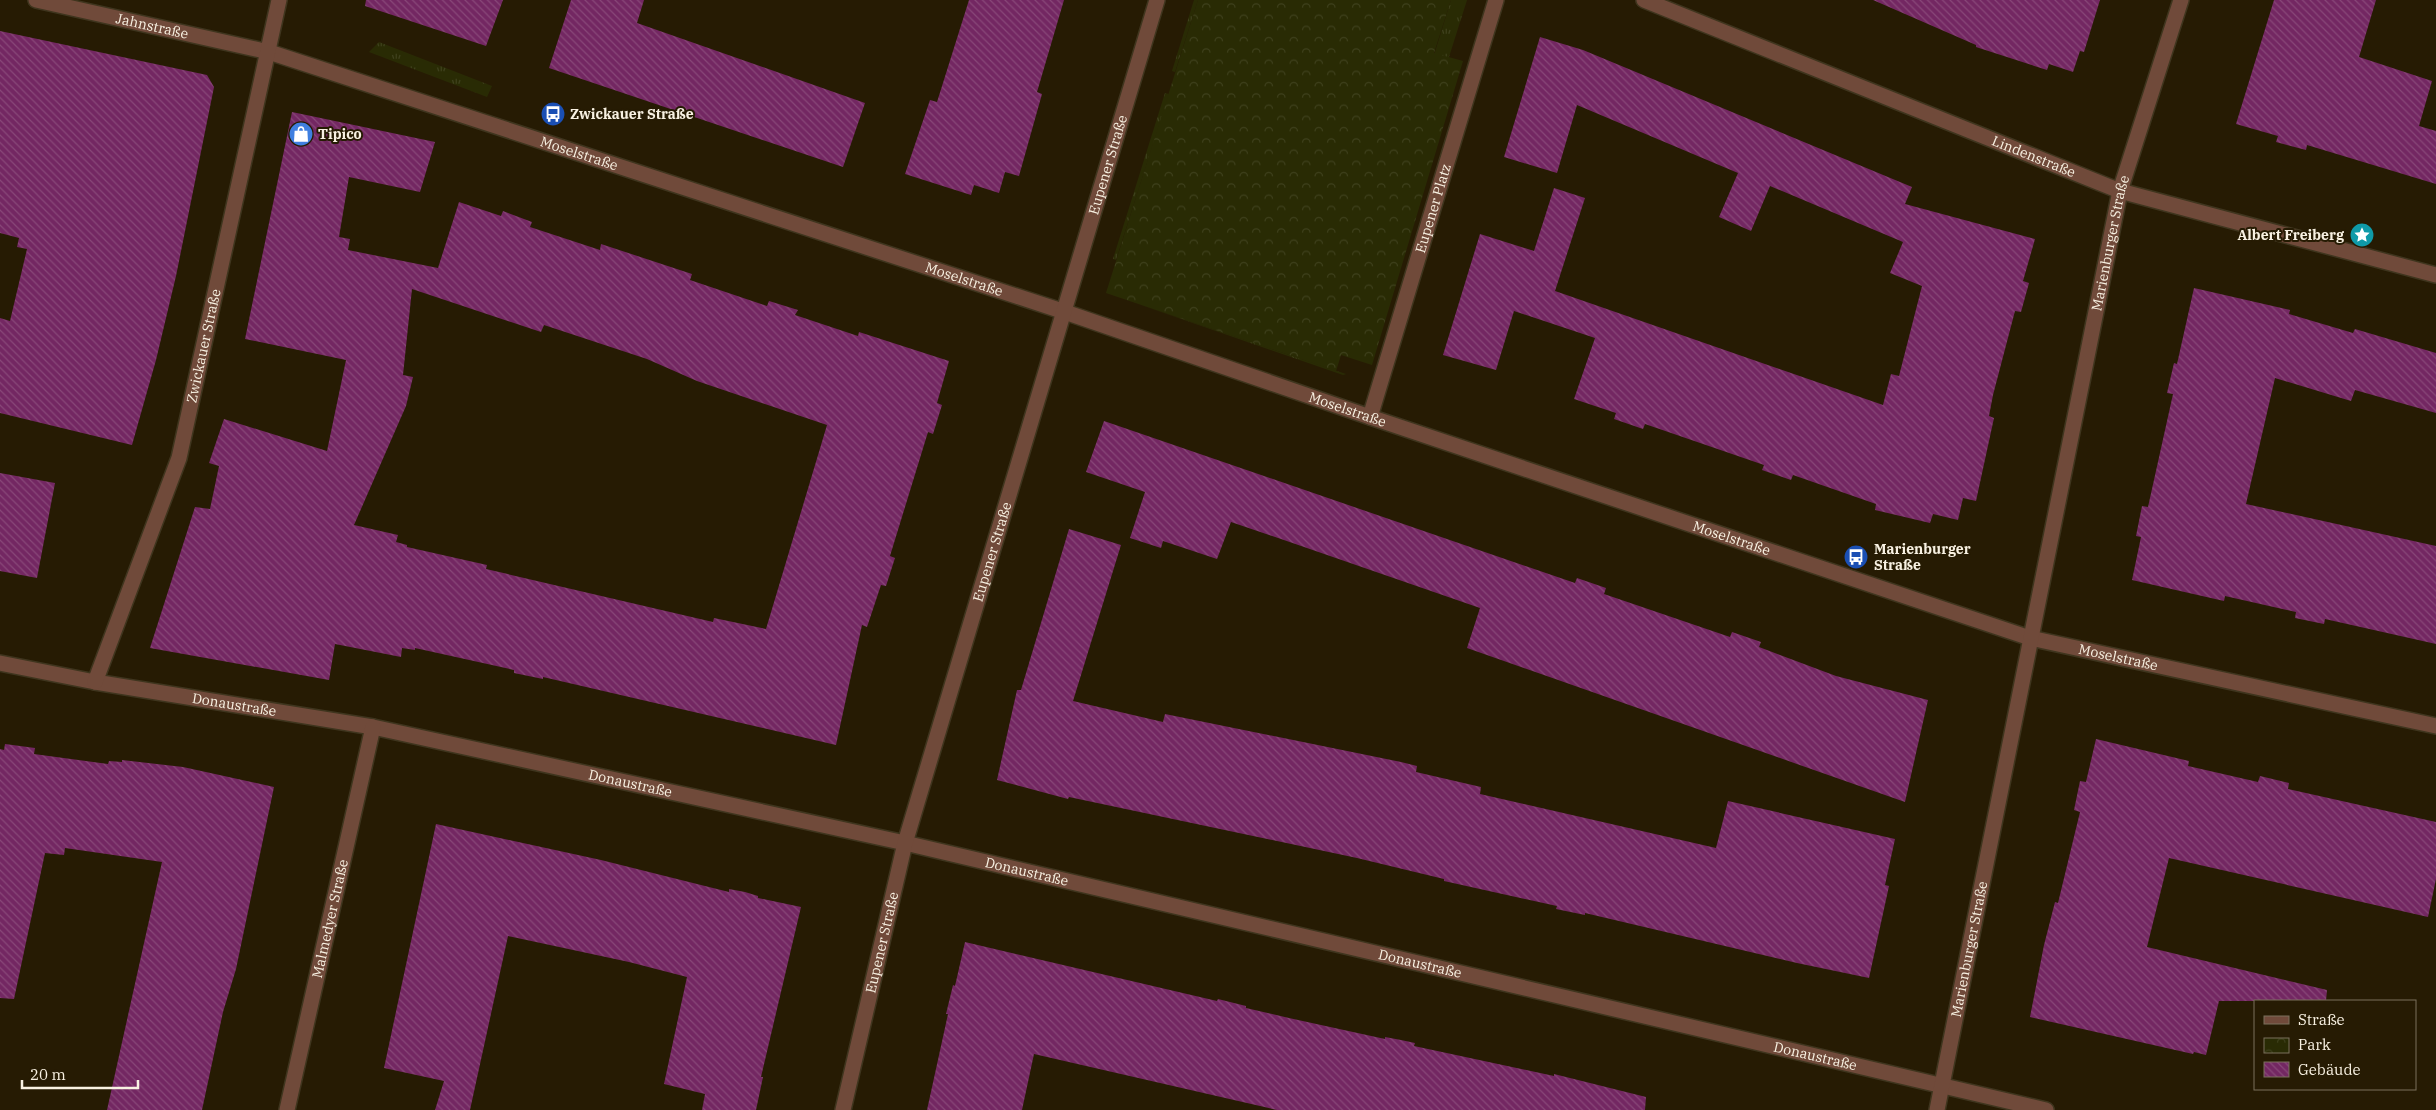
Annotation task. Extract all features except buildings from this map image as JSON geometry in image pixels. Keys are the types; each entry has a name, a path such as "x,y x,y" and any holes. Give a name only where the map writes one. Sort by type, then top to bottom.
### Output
{"street":[{"name":"Jahnstraße","path":"36,0 270,52"},
{"name":"Zwickauer Straße","path":"96,682 179,458 270,52 279,0"},
{"name":"Eupener Straße","path":"843,1110 905,843 1062,311 1157,0"},
{"name":"Eupener Platz","path":"1370,417 1496,0"},
{"name":"Lindenstraße","path":"1644,0 2120,191 2436,275"},
{"name":"Marienburger Straße","path":"1937,1110 2120,191 2181,0"},
{"name":"Moselstraße","path":"270,52 1062,311 1370,417 2030,638 2436,726"},
{"name":"Donaustraße","path":"0,663 96,682 373,727 905,843 1942,1088 2046,1110"},
{"name":"Malmedyer Straße","path":"287,1110 373,727"}],"green space":[{"path":"1194,0 1198,0 1175,72 1172,71"},
{"path":"1198,0 1451,0 1434,53 1463,61 1372,365 1341,355 1336,371 1106,293"},
{"path":"1451,0 1467,0 1404,199 1391,195"},
{"path":"379,42 492,86 487,97 369,52"},
{"path":"1165,93 1169,94 1116,260 1113,259"},
{"path":"1141,305 1346,374 1343,375"}],"place":[{"name":"Zwickauer Straße","path":"553,114"},
{"name":"Tipico","path":"301,134"},
{"name":"Albert Freiberg","path":"2362,235"},
{"name":"Marienburger Straße","path":"1856,557"}]}
